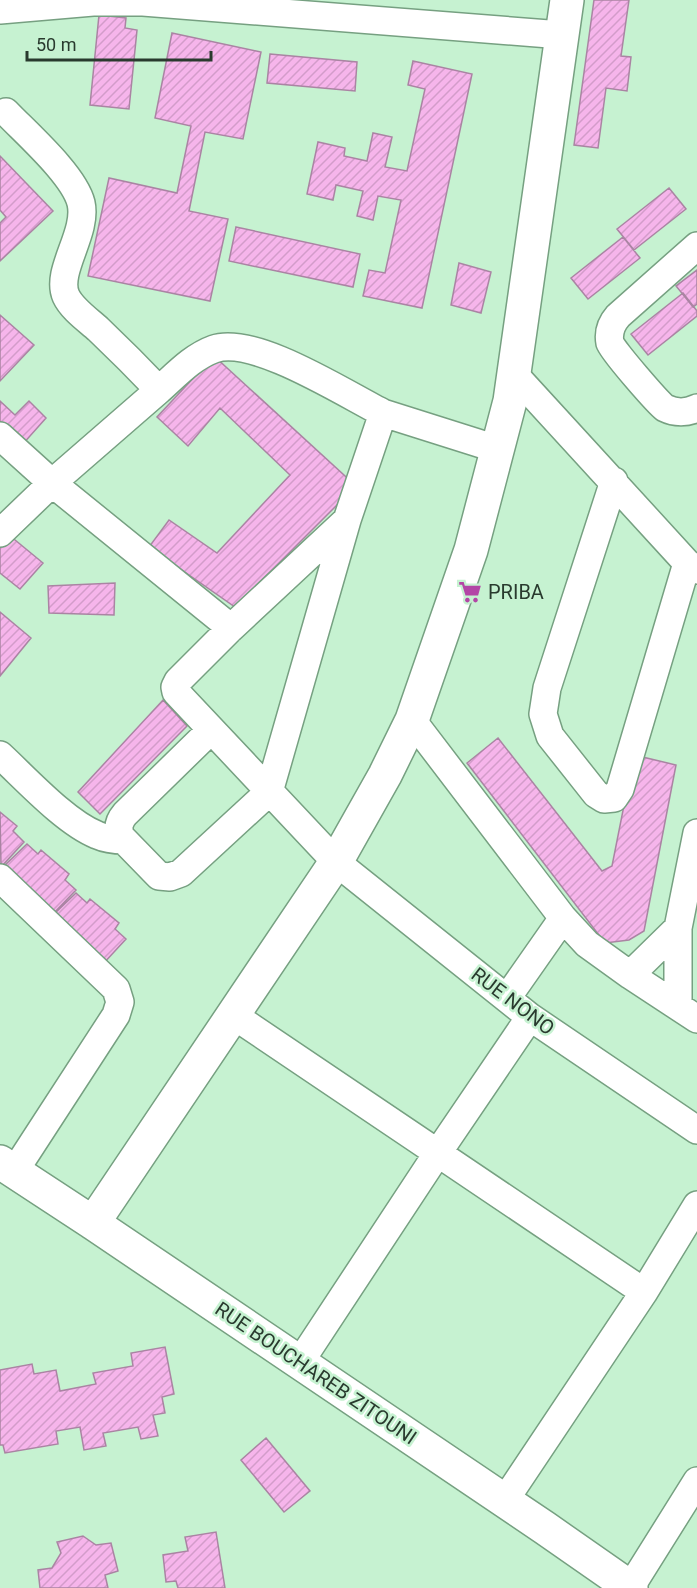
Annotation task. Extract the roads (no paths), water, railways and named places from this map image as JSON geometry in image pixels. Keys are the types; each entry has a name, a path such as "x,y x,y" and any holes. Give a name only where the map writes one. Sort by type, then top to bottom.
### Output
{"street":[{"path":"93,1223 336,862 412,720 471,550 510,401 567,0"},
{"path":"0,10 93,2 329,8 562,35"},
{"path":"6,112 67,176 81,204 81,221 66,272 64,285 66,297 159,390"},
{"path":"697,246 618,316 611,327 609,340 612,347 661,405 677,412 687,412 697,408"},
{"path":"0,533 52,483 192,361 223,347 238,346 283,360 383,414 497,449"},
{"path":"514,374 614,481 692,566 620,789 614,798 604,799 596,794 550,736 543,714 547,688 614,481"},
{"path":"211,730 122,818 119,833 154,873 164,877 176,876 269,792 347,520 383,414"},
{"path":"0,436 52,483 231,628 347,520"},
{"name":"RUE NONO","path":"231,628 178,681 175,687 211,730 336,862 530,1017 697,1130"},
{"path":"412,720 563,918 587,944 687,1013"},
{"path":"0,755 60,811 87,831 108,839 124,840"},
{"path":"687,1013 678,928 697,833"},
{"path":"0,878 116,989 120,1002 116,1015 7,1167"},
{"path":"507,998 563,918"},
{"path":"630,975 678,928"},
{"path":"233,1015 644,1292"},
{"path":"300,1362 530,1017"},
{"name":"RUE BOUCHAREB ZITOUNI","path":"7,1167 505,1500 630,1588"},
{"path":"505,1500 644,1292 697,1205"},
{"path":"630,1588 697,1481"}],"place":[{"name":"PRIBA","path":"470,592"}]}
